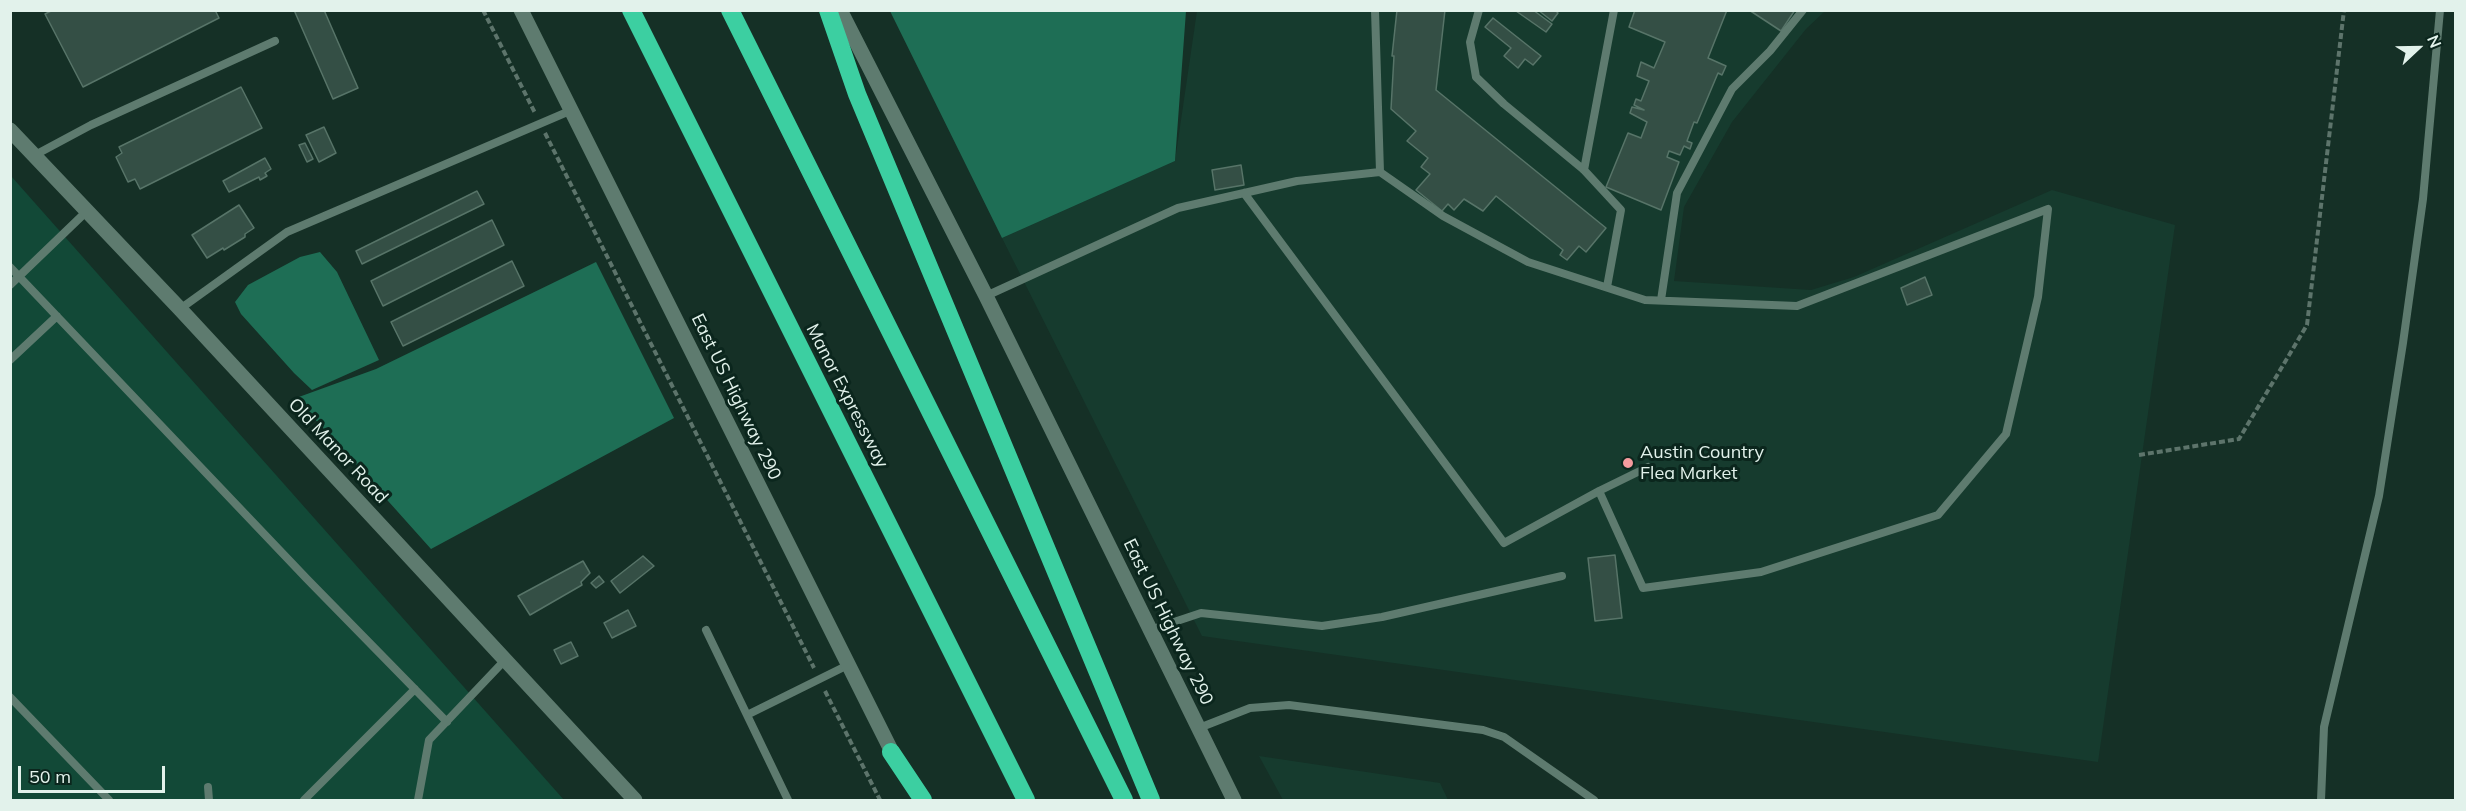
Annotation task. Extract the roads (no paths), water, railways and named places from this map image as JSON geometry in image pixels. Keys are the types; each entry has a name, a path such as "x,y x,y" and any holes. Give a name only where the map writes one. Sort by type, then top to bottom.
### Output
{"highway":[{"name":"Manor Expressway","path":"631,10 1026,801"},
{"path":"730,10 1124,801"},
{"path":"828,10 857,94 1151,801"},
{"path":"891,752 923,801"}],"main road":[{"name":"East US Highway 290","path":"521,10 916,801"},
{"name":"East US Highway 290","path":"840,10 986,296 1234,801"},
{"name":"Old Manor Road","path":"10,129 180,309 634,801"}],"lane":[{"path":"1375,10 1380,172"},
{"path":"1479,10 1470,42 1476,77 1504,104 1584,170 1621,210 1607,287"},
{"path":"1584,170 1614,10"},
{"path":"1660,300 1677,193 1732,88 1770,51 1803,10"},
{"path":"2321,801 2324,727 2379,496 2403,343 2422,199 2440,10"},
{"path":"35,155 91,125 274,41"},
{"path":"180,309 287,232 572,110"},
{"path":"986,296 1178,208 1297,181 1380,172 1443,216 1528,262 1645,300 1797,306 2048,209 2038,297 2006,434 1938,515 1761,572 1643,588 1599,490"},
{"path":"1244,193 1504,543 1599,490 1648,467"},
{"path":"10,285 87,211"},
{"path":"10,267 447,722"},
{"path":"10,360 57,316"},
{"path":"1150,630 1201,613 1322,626 1382,617 1562,576"},
{"path":"706,630 788,801"},
{"path":"418,801 429,740 505,660"},
{"path":"747,715 848,665"},
{"path":"304,801 415,689"},
{"path":"10,697 109,801"},
{"path":"1199,728 1250,708 1289,705 1483,730 1504,737 1594,801"},
{"path":"208,787 210,801"}],"place":[{"name":"Austin Country Flea Market","path":"1628,463"}]}
